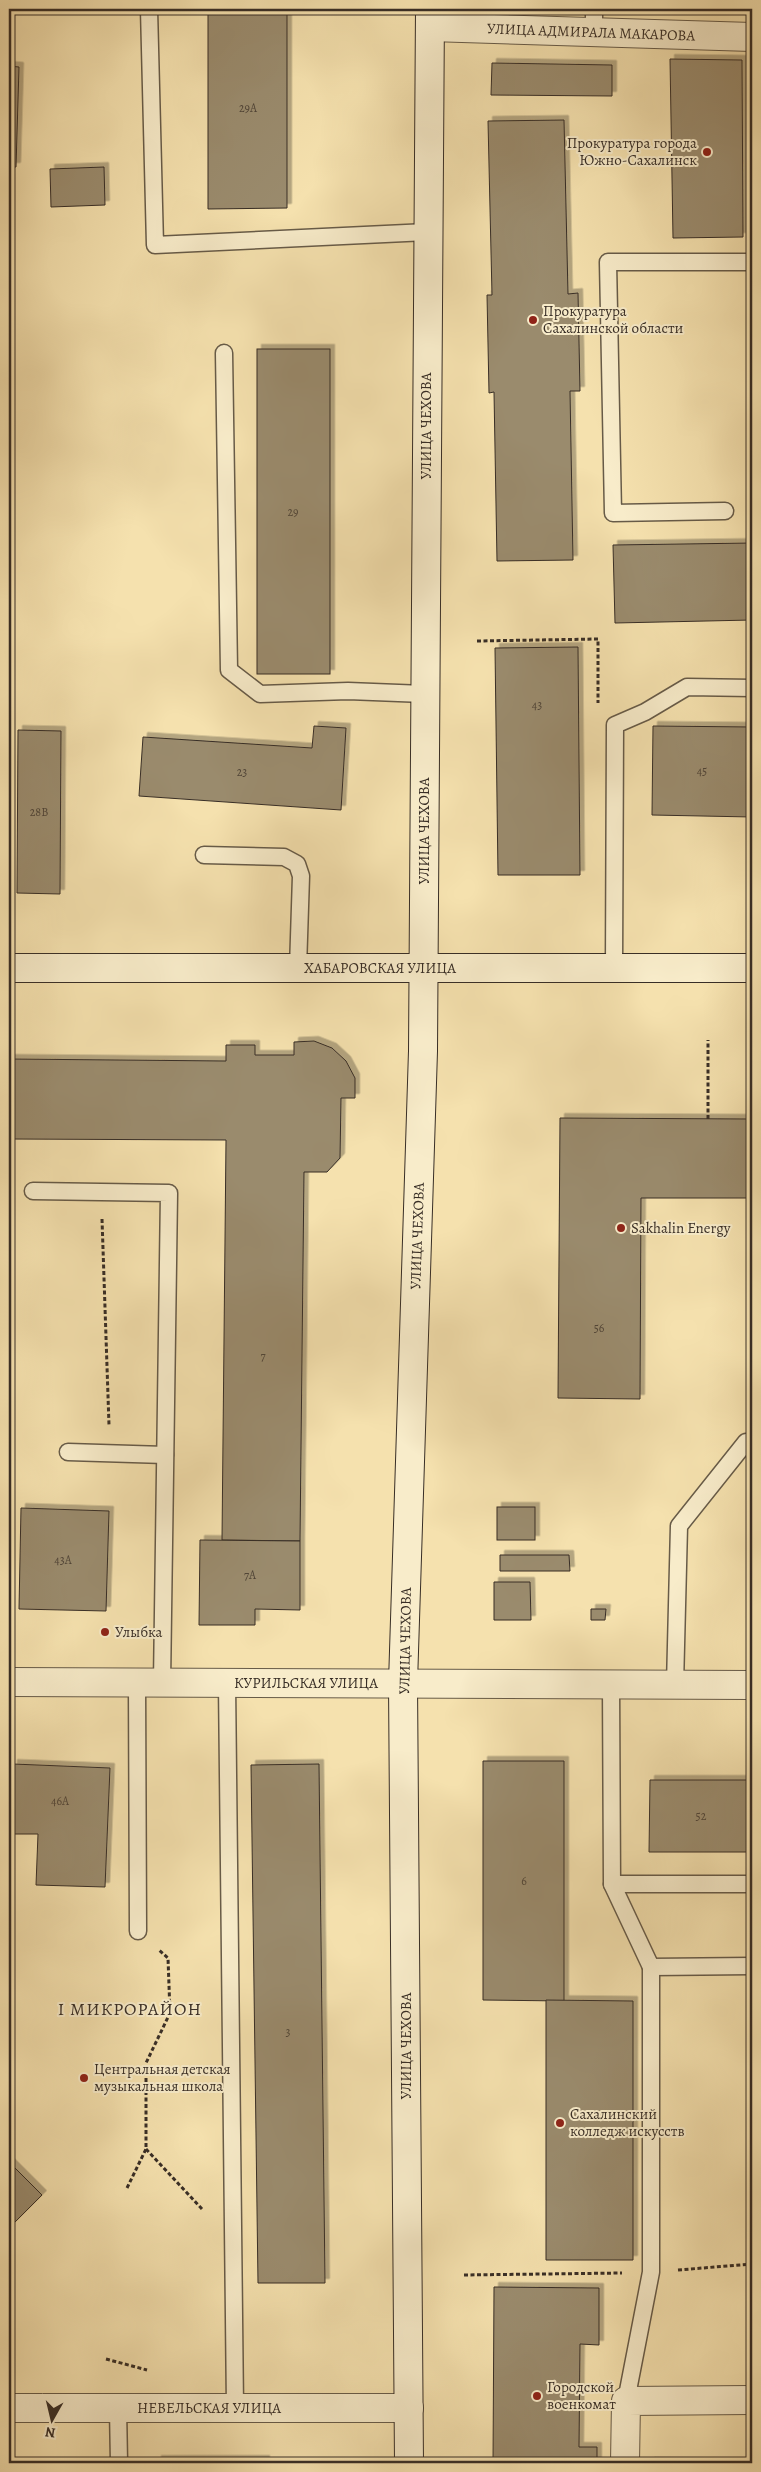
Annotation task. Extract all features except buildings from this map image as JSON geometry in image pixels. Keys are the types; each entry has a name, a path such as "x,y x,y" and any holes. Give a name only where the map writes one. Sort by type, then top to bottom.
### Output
{"street":[{"name":"УЛИЦА ЧЕХОВА","path":"409,2463 403,1683 424,968 424,694 430,18"},
{"name":"УЛИЦА АДМИРАЛА МАКАРОВА","path":"430,18 594,21 752,37"},
{"name":"ХАБАРОВСКАЯ УЛИЦА","path":"9,968 752,968"},
{"name":"КУРИЛЬСКАЯ УЛИЦА","path":"9,1682 752,1685"},
{"path":"624,2463 626,2401 752,2400"},
{"name":"НЕВЕЛЬСКАЯ УЛИЦА","path":"9,2408 409,2408"}],"lane":[{"path":"150,9 155,245 427,232"},
{"path":"725,511 613,514 608,262 752,262"},
{"path":"224,353 229,670 260,694 348,691 424,694"},
{"path":"614,968 615,725 646,712 687,687 752,688"},
{"path":"204,855 284,857 296,864 301,876 298,968"},
{"path":"33,1191 169,1193 165,1455 149,1682 138,1931"},
{"path":"675,1684 679,1526 746,1442 752,1442"},
{"path":"68,1452 165,1455"},
{"path":"227,1683 235,2408"},
{"path":"611,1684 612,1884 651,1966 651,2272 626,2401"},
{"path":"612,1884 752,1884"},
{"path":"651,1966 752,1966"},
{"path":"118,2408 119,2463"}],"path":[{"path":"477,641 598,639 598,709 615,725"},
{"path":"708,1040 708,1119"},
{"path":"101,1192 110,1453"},
{"path":"127,2188 146,2149 146,2063 170,2013 168,1958 138,1931"},
{"path":"146,2149 233,2242"},
{"path":"464,2275 651,2272 752,2264"},
{"path":"106,2360 147,2370"}],"shaded area":[{"path":"752,9 752,11 685,10"}],"place":[{"name":"Прокуратура города Южно-Сахалинск","path":"707,152"},
{"name":"Прокуратура Сахалинской области","path":"533,320"},
{"name":"Sakhalin Energy","path":"621,1228"},
{"name":"Улыбка","path":"105,1632"},
{"name":"Центральная детская музыкальная школа","path":"84,2078"},
{"name":"Сахалинский колледж искусств","path":"560,2123"},
{"name":"Городской военкомат","path":"537,2396"}],"district":[{"name":"I МИКРОРАЙОН","path":"130,2009"}]}
